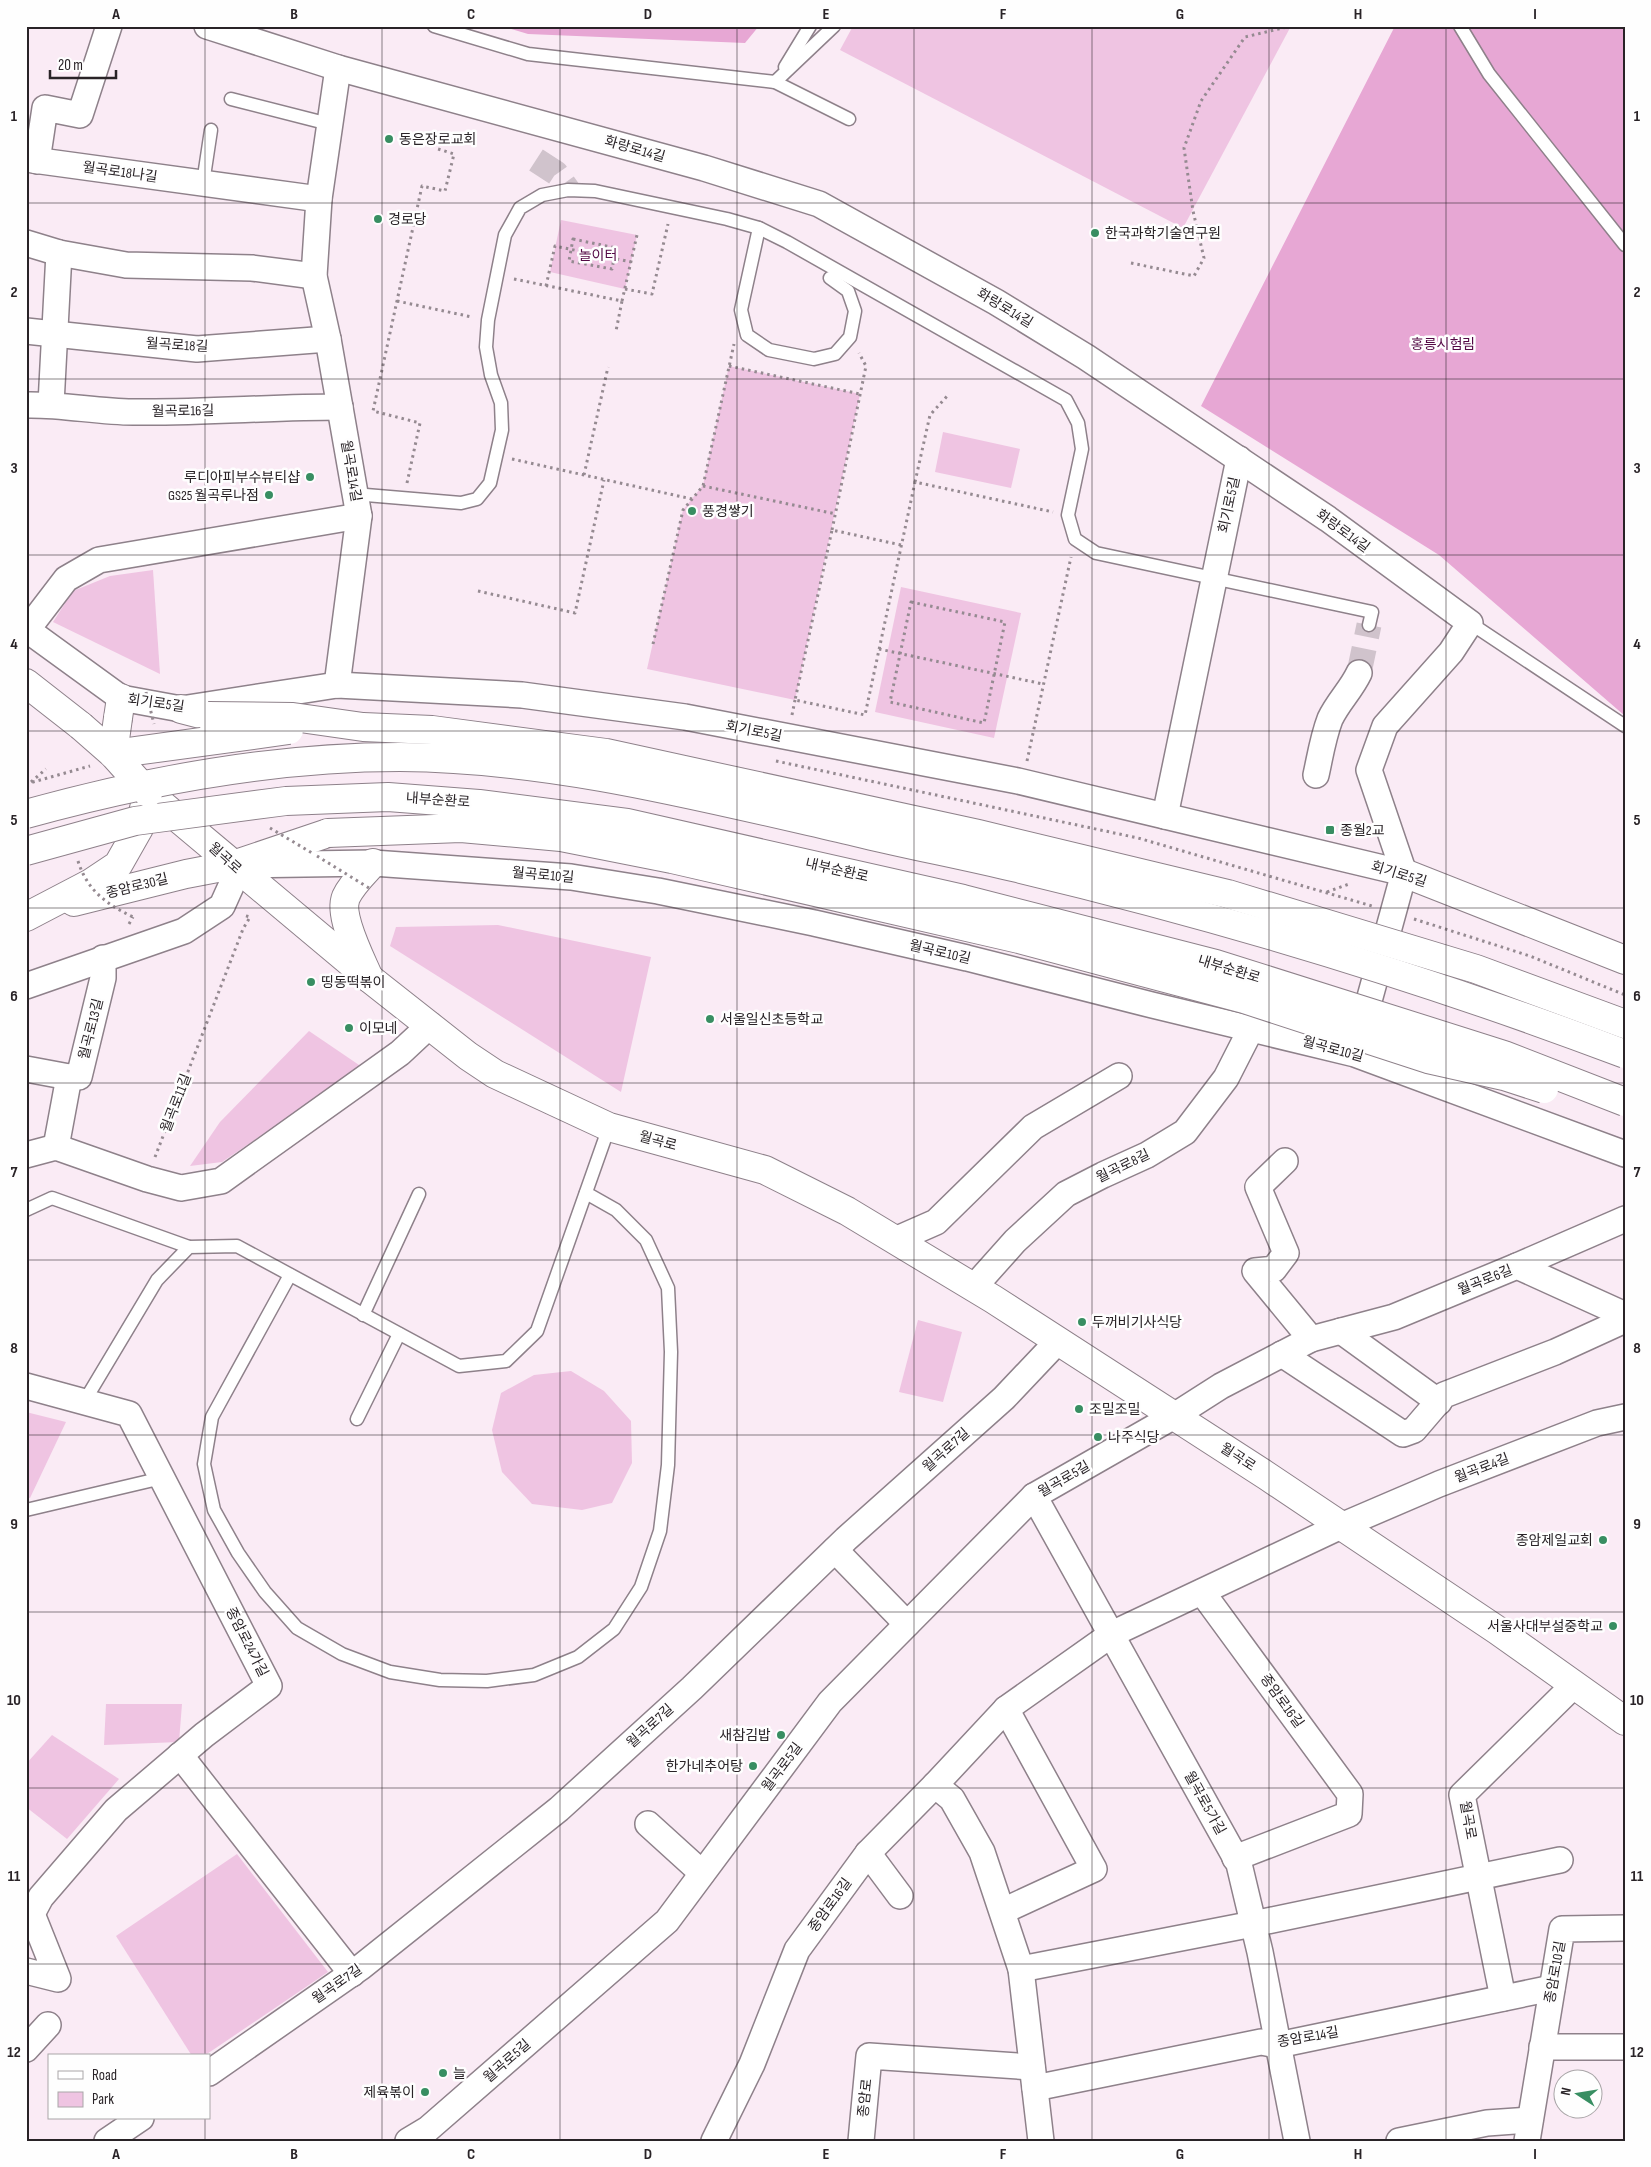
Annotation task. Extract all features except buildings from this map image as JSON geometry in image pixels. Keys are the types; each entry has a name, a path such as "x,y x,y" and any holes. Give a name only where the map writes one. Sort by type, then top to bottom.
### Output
{"main road":[{"name":"월곡로","path":"26,683 113,754 148,793 233,865 369,978 468,1056 495,1074 609,1127 765,1170 847,1211 974,1287 1174,1416 1497,1630 1625,1721"},
{"path":"119,708 113,754 298,729 363,727 432,730 606,753 968,832 1228,894 1448,960 1625,1024"},
{"path":"182,709 208,716 292,717 363,727"},
{"path":"26,814 135,785 199,773 276,763 344,758 402,757 496,762 549,769 634,783 1017,868 1127,896 1347,960 1558,1028 1625,1054"},
{"name":"종암로30길","path":"34,913 91,883 118,865 139,828 148,793"},
{"name":"내부순환로","path":"26,851 135,821 304,800 397,797 479,804 627,823 962,899 1216,964 1504,1055 1625,1102"},
{"name":"종암로30길","path":"34,913 186,874 233,865 328,833 461,828 561,837 672,859 1019,939 1244,999 1428,1059 1504,1076 1625,1114"},
{"path":"369,978 346,918 344,907 347,895 373,863"},
{"name":"회기로5길","path":"1404,873 1625,960"}],"street":[{"name":"월곡로18나길","path":"109,26 80,115 46,108 32,160 319,199"},
{"name":"화랑로14길","path":"207,26 338,68 704,168 819,204 996,302 1086,357 1328,519 1470,623"},
{"name":"월곡로14길","path":"26,630 66,579 99,560 357,505 328,339 314,276 319,199 338,68"},
{"path":"26,242 60,253 126,264 252,268 314,276"},
{"path":"51,404 60,253"},
{"name":"월곡로18길","path":"26,330 197,349 328,339"},
{"name":"월곡로16길","path":"26,405 51,404 119,412 340,407"},
{"name":"회기로5길","path":"1164,816 1239,459"},
{"path":"337,685 357,505"},
{"path":"1355,1054 1404,873 1369,770 1385,726 1451,652 1470,623"},
{"name":"회기로5길","path":"26,630 119,708 182,709 337,685 522,695 685,717 1022,783 1404,873"},
{"path":"1316,775 1324,739 1331,719 1340,702 1352,688 1359,673"},
{"name":"월곡로10길","path":"233,865 373,863 571,877 658,891 814,923 966,958 1355,1054 1625,1154"},
{"path":"26,986 184,931 222,906 231,886 233,865"},
{"name":"월곡로13길","path":"69,1077 79,1077 103,978 102,958"},
{"path":"26,1155 56,1147 147,1179 181,1188 221,1181 400,1053 430,1025"},
{"name":"월곡로8길","path":"974,1287 1015,1241 1066,1194 1102,1175 1147,1155 1185,1132 1226,1078 1251,1029"},
{"path":"26,1069 69,1077 56,1147"},
{"path":"895,1240 936,1222 1033,1127 1119,1076"},
{"path":"1285,1160 1258,1187 1286,1252 1274,1269 1255,1271 1311,1339"},
{"path":"1517,1266 1625,1219"},
{"name":"월곡로6길","path":"1174,1416 1221,1386 1311,1339 1394,1317 1517,1266 1625,1315"},
{"path":"1282,1354 1403,1434 1414,1430 1444,1395 1555,1352 1625,1320"},
{"path":"1340,1331 1438,1402"},
{"name":"월곡로7길","path":"210,2072 352,1974 559,1808 692,1688 835,1550 1004,1398 1058,1341"},
{"name":"종암로24가길","path":"26,1386 129,1414 269,1686 204,1735 116,1810 41,1897 29,1919"},
{"name":"월곡로5길","path":"408,2141 428,2129 667,1921 830,1702 1034,1496 1174,1416"},
{"name":"월곡로4길","path":"1341,1526 1457,1477 1597,1423 1625,1417"},
{"name":"월곡로5가길","path":"1034,1496 1239,1864 1297,2141"},
{"name":"종암로16길","path":"714,2141 752,2064 797,1950 868,1853 1006,1709 1112,1634 1341,1526"},
{"path":"835,1550 907,1624"},
{"name":"종암로16길","path":"1202,1592 1350,1794 1350,1814 1235,1858"},
{"name":"월곡로","path":"1503,1998 1462,1795 1574,1685"},
{"path":"1003,1911 1094,1869 1006,1709"},
{"path":"180,1756 352,1974"},
{"path":"935,1785 952,1799 982,1852 1021,1969 1041,2141"},
{"path":"648,1824 702,1873"},
{"path":"868,1853 900,1896"},
{"path":"1021,1969 1253,1924 1560,1860"},
{"path":"26,1971 58,1980 29,1919"},
{"name":"종암로10길","path":"1528,2130 1562,1929 1625,1928"},
{"name":"종암로14길","path":"869,2056 1034,2077 1261,2042 1278,2045 1552,1988"},
{"path":"26,2049 48,2025"},
{"path":"1542,2047 1625,2047"},
{"name":"종암로","path":"861,2141 869,2056"},
{"path":"107,2141 138,2120"},
{"path":"1399,2141 1487,2123 1528,2130"}],"lane":[{"path":"434,26 528,54 776,82 849,119"},
{"path":"776,82 810,26"},
{"path":"776,82 834,26"},
{"path":"1460,26 1489,74 1625,245"},
{"path":"231,99 330,124"},
{"path":"204,183 211,130"},
{"path":"357,505 404,498 461,503 477,499 490,483 502,430 502,404 491,375 486,347 488,320 505,235 520,208 542,195 568,190 595,191 727,219 759,228 1066,400 1078,423 1082,449 1068,515 1075,540 1096,552 1372,612 1369,625"},
{"path":"759,228 741,310 747,335 769,350 814,359 835,354 850,337 855,311 848,291 830,278"},
{"path":"1470,623 1625,726"},
{"path":"26,1210 52,1198 190,1247 237,1246 459,1366 506,1361 537,1331 609,1127"},
{"path":"290,1275 212,1417 204,1464 214,1510 238,1553 265,1592 297,1628 342,1654 390,1672 440,1680 487,1681 534,1675 578,1657 614,1629 641,1587 660,1531 668,1465 671,1352 668,1288 646,1240 616,1210 586,1193"},
{"path":"363,1314 419,1194"},
{"path":"84,1402 157,1280 190,1247"},
{"path":"357,1419 399,1334"},
{"path":"26,1510 162,1478"}],"path":[{"path":"1131,263 1194,276 1204,258 1192,211 1184,148 1201,101 1245,37 1291,26"},
{"path":"404,498 420,423 373,412 422,186 444,190 454,154 435,148"},
{"path":"625,289 652,294 672,207"},
{"path":"616,331 637,235"},
{"path":"573,239 616,248 612,269 569,261 573,239"},
{"path":"546,286 555,246 631,262"},
{"path":"496,276 622,301"},
{"path":"397,300 488,320"},
{"path":"653,644 683,510 703,486 741,310"},
{"path":"850,337 866,366 795,700 865,715 930,415 949,394"},
{"path":"729,366 860,394"},
{"path":"584,475 608,367"},
{"path":"496,455 692,500"},
{"path":"478,591 575,613 604,480"},
{"path":"915,482 1068,515"},
{"path":"703,486 836,514"},
{"path":"832,530 901,545"},
{"path":"1022,783 1075,540"},
{"path":"911,602 1005,622 995,674 984,723 890,702 911,602"},
{"path":"879,649 1044,684"},
{"path":"31,783 46,769"},
{"name":"월곡로11길","path":"147,1179 243,928 250,917 243,914"}],"green space":[{"path":"501,26 759,26 745,43 528,34"},
{"path":"853,26 1291,26 1183,228 840,50"},
{"name":"홍릉시험림","path":"1395,26 1625,26 1625,716 1439,555 1201,406"},
{"name":"놀이터","path":"561,220 637,235 625,289 550,272"},
{"path":"729,366 860,394 795,700 647,669 683,510 703,485"},
{"path":"943,432 1020,449 1011,488 935,472"},
{"path":"153,570 160,674 53,622 73,591 110,576"},
{"path":"901,587 1021,613 994,738 875,712"},
{"path":"498,925 651,957 621,1092 390,946 396,927"},
{"path":"309,1031 362,1067 222,1162 190,1166 220,1122"},
{"path":"918,1320 962,1332 943,1402 899,1392"},
{"path":"571,1371 604,1391 631,1421 632,1463 612,1503 582,1510 532,1504 502,1472 492,1430 501,1393 534,1375"},
{"path":"26,1412 66,1422 30,1498 26,1497"},
{"path":"106,1704 182,1704 179,1742 104,1745"},
{"path":"52,1735 119,1779 67,1839 26,1807 26,1764"},
{"path":"237,1854 328,1972 207,2054 191,2054 116,1936"}],"pier":[{"path":"390,767 508,775 650,791 833,834 1373,972 1625,1062 1625,1085 1511,1038 1365,989 1117,922 1055,903 648,804 510,792 391,785 279,785 179,798 55,831 26,841 26,822 175,780"}],"tunnel":[{"path":"536,160 556,173 568,190"},
{"path":"1359,673 1369,625"}],"place":[{"name":"동은장로교회","path":"389,139"},
{"name":"경로당","path":"378,219"},
{"name":"한국과학기술연구원","path":"1095,233"},
{"name":"루디아피부수뷰티샵","path":"310,477"},
{"name":"GS25 월곡루나점","path":"269,495"},
{"name":"풍경쌓기","path":"692,511"},
{"name":"종월2교","path":"1330,830"},
{"name":"띵동떡볶이","path":"311,982"},
{"name":"서울일신초등학교","path":"710,1019"},
{"name":"이모네","path":"349,1028"},
{"name":"두꺼비기사식당","path":"1082,1322"},
{"name":"조밀조밀","path":"1079,1409"},
{"name":"나주식당","path":"1098,1437"},
{"name":"종암제일교회","path":"1603,1540"},
{"name":"서울사대부설중학교","path":"1613,1626"},
{"name":"새참김밥","path":"781,1735"},
{"name":"한가네추어탕","path":"753,1766"},
{"name":"늘","path":"443,2073"},
{"name":"제육볶이","path":"425,2092"}]}
